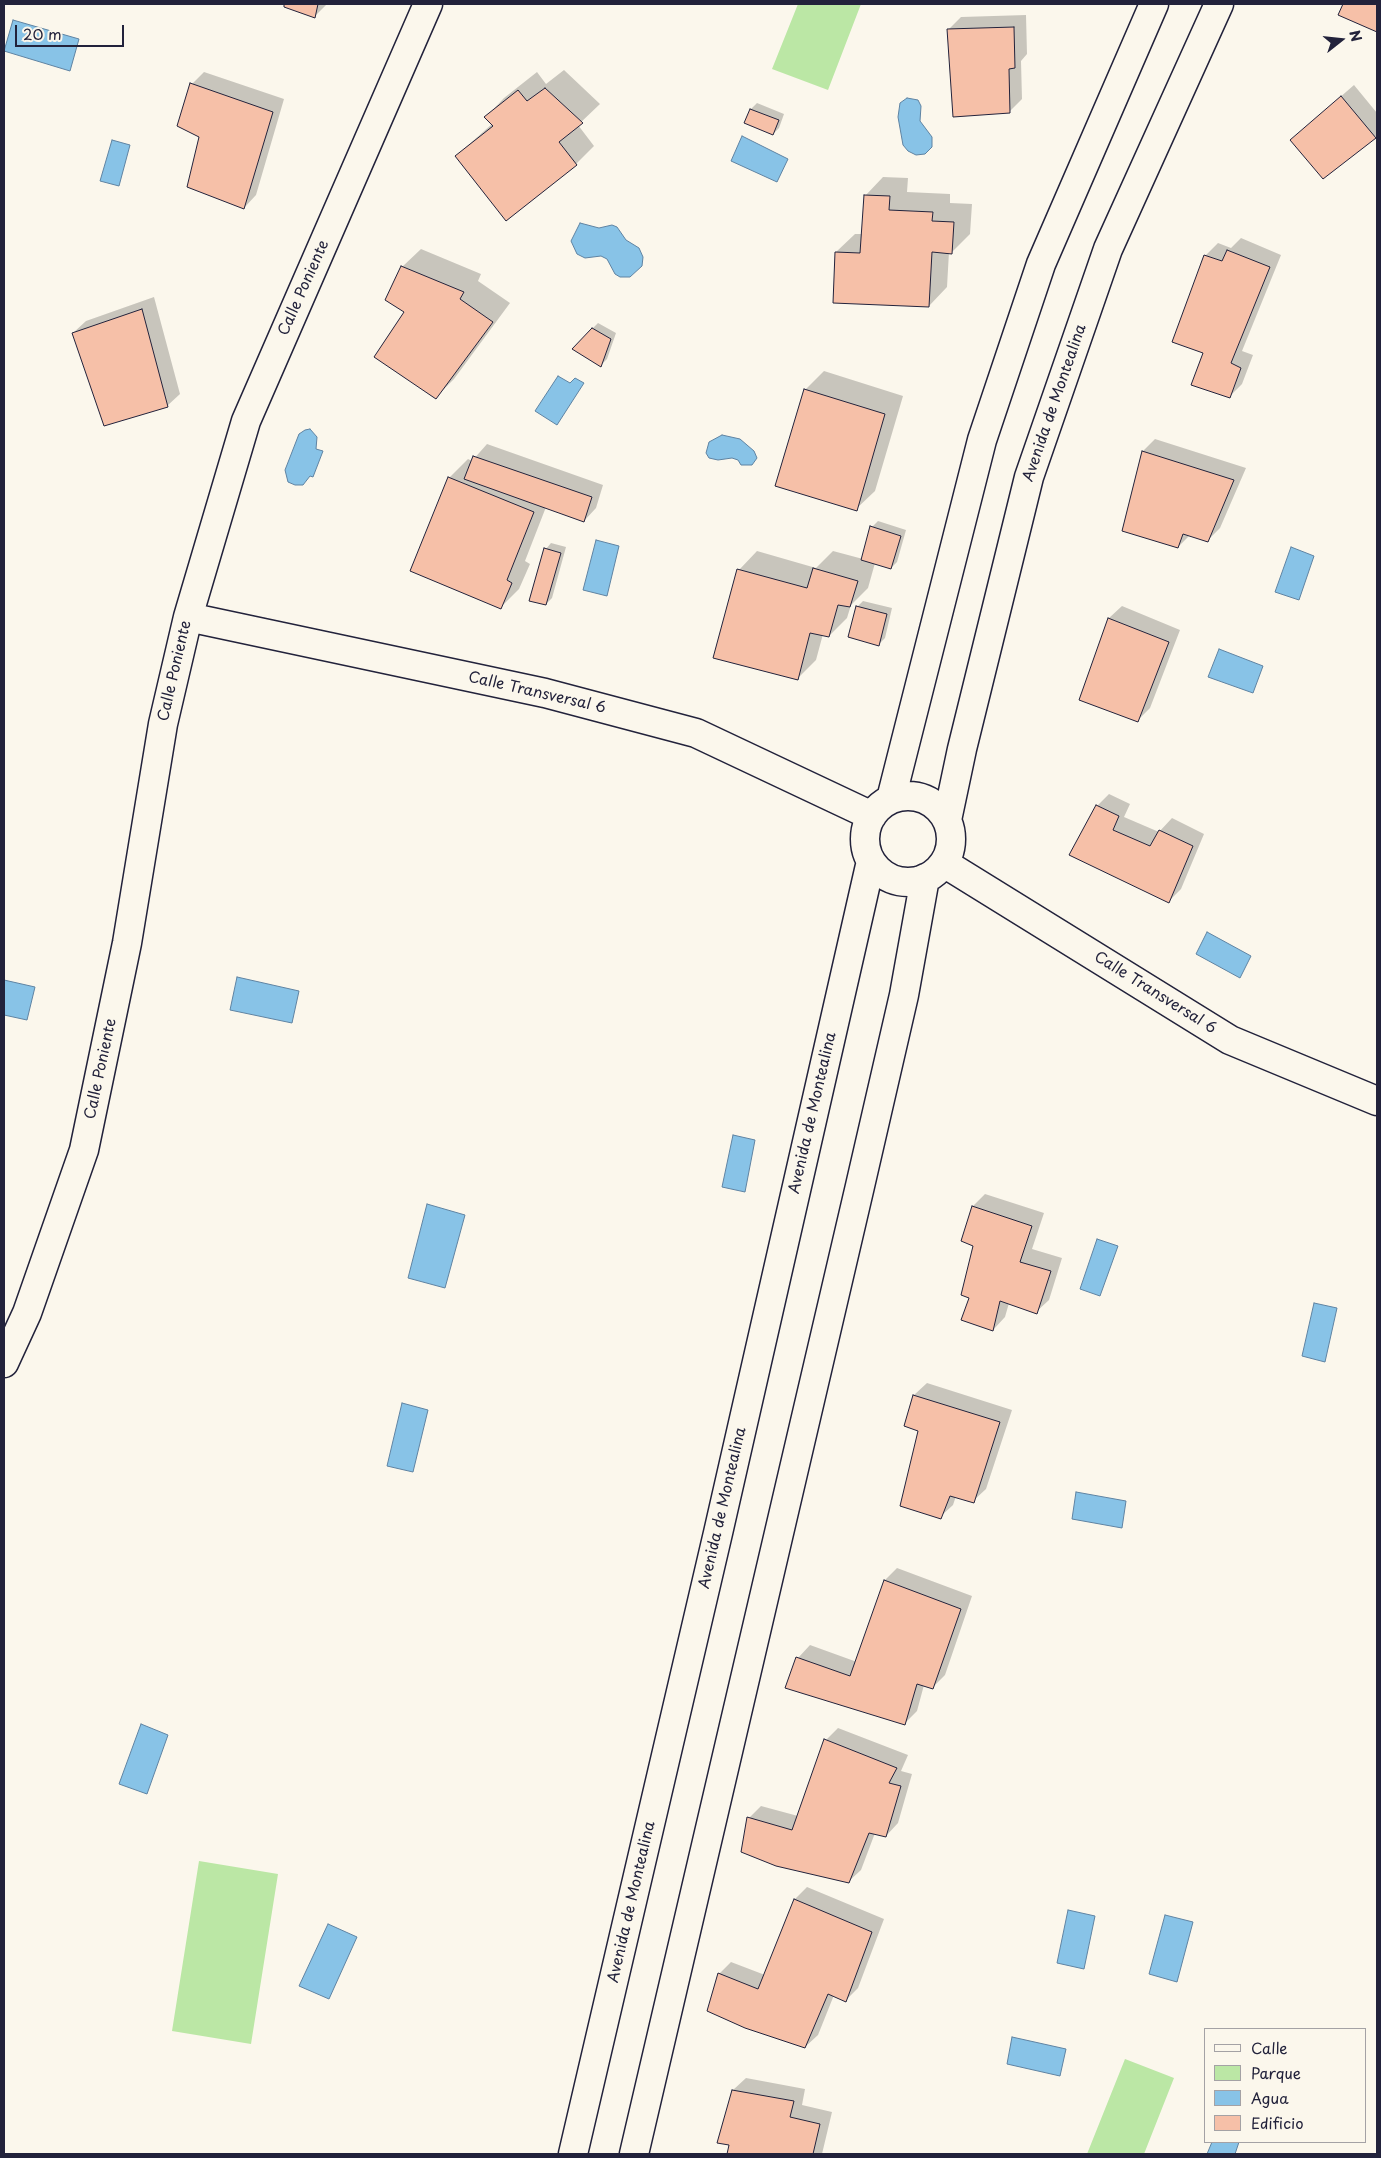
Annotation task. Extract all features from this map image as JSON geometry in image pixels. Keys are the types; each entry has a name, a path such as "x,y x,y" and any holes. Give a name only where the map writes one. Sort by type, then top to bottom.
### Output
{"street":[{"name":"Calle Poniente","path":"4,1363 27,1313 84,1150 127,943 163,724 188,616 246,422 428,4"},
{"path":"935,870 910,882 895,880 882,872 872,861 866,846 866,830 882,807 982,440 1041,264 1154,4"},
{"name":"Avenida de Montealina","path":"947,820 962,749 1029,477 1108,249 1219,4"},
{"name":"Calle Transversal 6","path":"188,616 545,693 696,733 882,807"},
{"path":"634,2154 904,995 935,870 951,849 951,834 947,820 938,807 924,798 908,795 882,807"},
{"name":"Avenida de Montealina","path":"573,2154 872,861"},
{"name":"Calle Transversal 6","path":"935,870 1230,1040 1377,1101"}],"green space":[{"path":"798,4 861,4 828,90 772,69"},
{"path":"199,1861 278,1874 251,2044 172,2031"},
{"path":"1125,2059 1174,2078 1144,2154 1087,2154"}],"water":[{"path":"13,20 79,39 70,71 4,51"},
{"path":"907,98 918,100 921,106 920,121 932,137 932,147 925,154 916,155 908,151 903,145 898,117 900,103"},
{"path":"742,136 788,159 777,182 731,161"},
{"path":"112,140 130,145 119,186 100,181"},
{"path":"580,223 599,228 612,225 617,227 626,240 639,248 643,257 642,266 630,277 620,277 615,274 607,259 601,256 585,258 577,254 571,241"},
{"path":"558,376 570,383 575,378 584,383 557,425 535,411"},
{"path":"310,429 317,437 316,449 323,451 313,477 310,476 303,485 295,485 288,482 285,470 299,434"},
{"path":"722,435 740,439 754,451 757,458 752,465 741,465 738,460 732,458 718,460 709,458 706,453 709,442"},
{"path":"596,540 619,546 607,596 583,590"},
{"path":"1291,547 1314,556 1299,600 1275,592"},
{"path":"1219,649 1263,666 1253,693 1208,677"},
{"path":"1207,932 1251,956 1240,978 1196,954"},
{"path":"237,977 299,991 292,1023 230,1010"},
{"path":"4,980 35,987 27,1020 4,1015"},
{"path":"733,1135 755,1140 745,1192 722,1187"},
{"path":"427,1204 465,1215 445,1288 408,1278"},
{"path":"1097,1239 1118,1246 1100,1296 1080,1289"},
{"path":"1314,1303 1337,1308 1325,1362 1302,1356"},
{"path":"402,1403 428,1410 413,1472 387,1466"},
{"path":"1076,1492 1126,1501 1122,1528 1072,1519"},
{"path":"141,1724 168,1735 147,1794 119,1784"},
{"path":"1068,1910 1095,1916 1084,1969 1057,1963"},
{"path":"1165,1915 1193,1922 1177,1982 1149,1974"},
{"path":"328,1924 357,1937 329,1999 299,1986"},
{"path":"1012,2037 1066,2049 1060,2076 1007,2064"},
{"path":"1212,2143 1239,2143 1235,2154 1207,2154"}],"building":[{"path":"284,4 318,4 315,18 284,7"},
{"path":"1343,4 1377,4 1377,32 1338,15"},
{"path":"1014,27 1015,68 1009,69 1010,113 953,117 947,29"},
{"path":"190,83 273,112 244,209 187,187 199,137 177,126"},
{"path":"545,88 583,123 559,142 577,165 506,221 455,156 493,126 484,117 518,90 527,101"},
{"path":"1341,96 1376,138 1323,179 1290,140"},
{"path":"750,109 779,120 773,135 744,123"},
{"path":"864,195 890,196 889,210 933,212 932,221 954,222 952,254 932,252 929,307 833,303 835,252 860,253"},
{"path":"1227,250 1270,267 1231,363 1241,368 1230,398 1191,385 1203,353 1172,342 1204,255 1222,261"},
{"path":"401,266 464,292 460,299 493,322 436,399 374,357 404,312 385,300"},
{"path":"142,309 168,407 104,426 72,333"},
{"path":"592,328 611,339 601,367 572,349"},
{"path":"804,389 885,414 857,511 775,486"},
{"path":"1142,451 1234,480 1208,542 1183,534 1178,548 1122,531"},
{"path":"473,456 592,497 584,522 464,479"},
{"path":"448,477 534,512 507,580 512,583 501,609 410,571"},
{"path":"870,526 901,536 891,569 861,560"},
{"path":"544,548 561,553 546,605 529,601"},
{"path":"813,568 858,581 850,607 838,605 829,637 810,633 798,680 713,658 737,569 807,588"},
{"path":"856,606 887,614 879,646 848,637"},
{"path":"1108,618 1169,642 1138,722 1079,700"},
{"path":"1096,805 1119,816 1113,830 1150,846 1159,830 1193,846 1169,903 1069,855"},
{"path":"972,1206 1032,1226 1020,1262 1051,1271 1037,1314 1000,1301 993,1331 961,1320 969,1298 961,1295 973,1246 961,1241"},
{"path":"913,1395 1000,1422 974,1503 950,1496 941,1519 900,1506 918,1431 904,1426"},
{"path":"884,1580 961,1609 933,1689 917,1684 905,1725 785,1688 796,1657 850,1676"},
{"path":"824,1739 897,1768 889,1783 901,1786 886,1837 869,1833 849,1883 776,1866 741,1852 747,1817 792,1830"},
{"path":"794,1899 872,1932 846,2002 828,1994 805,2048 745,2028 707,2011 718,1973 758,1989"},
{"path":"732,2090 794,2101 790,2117 820,2124 813,2154 727,2154 729,2145 717,2143"}]}
